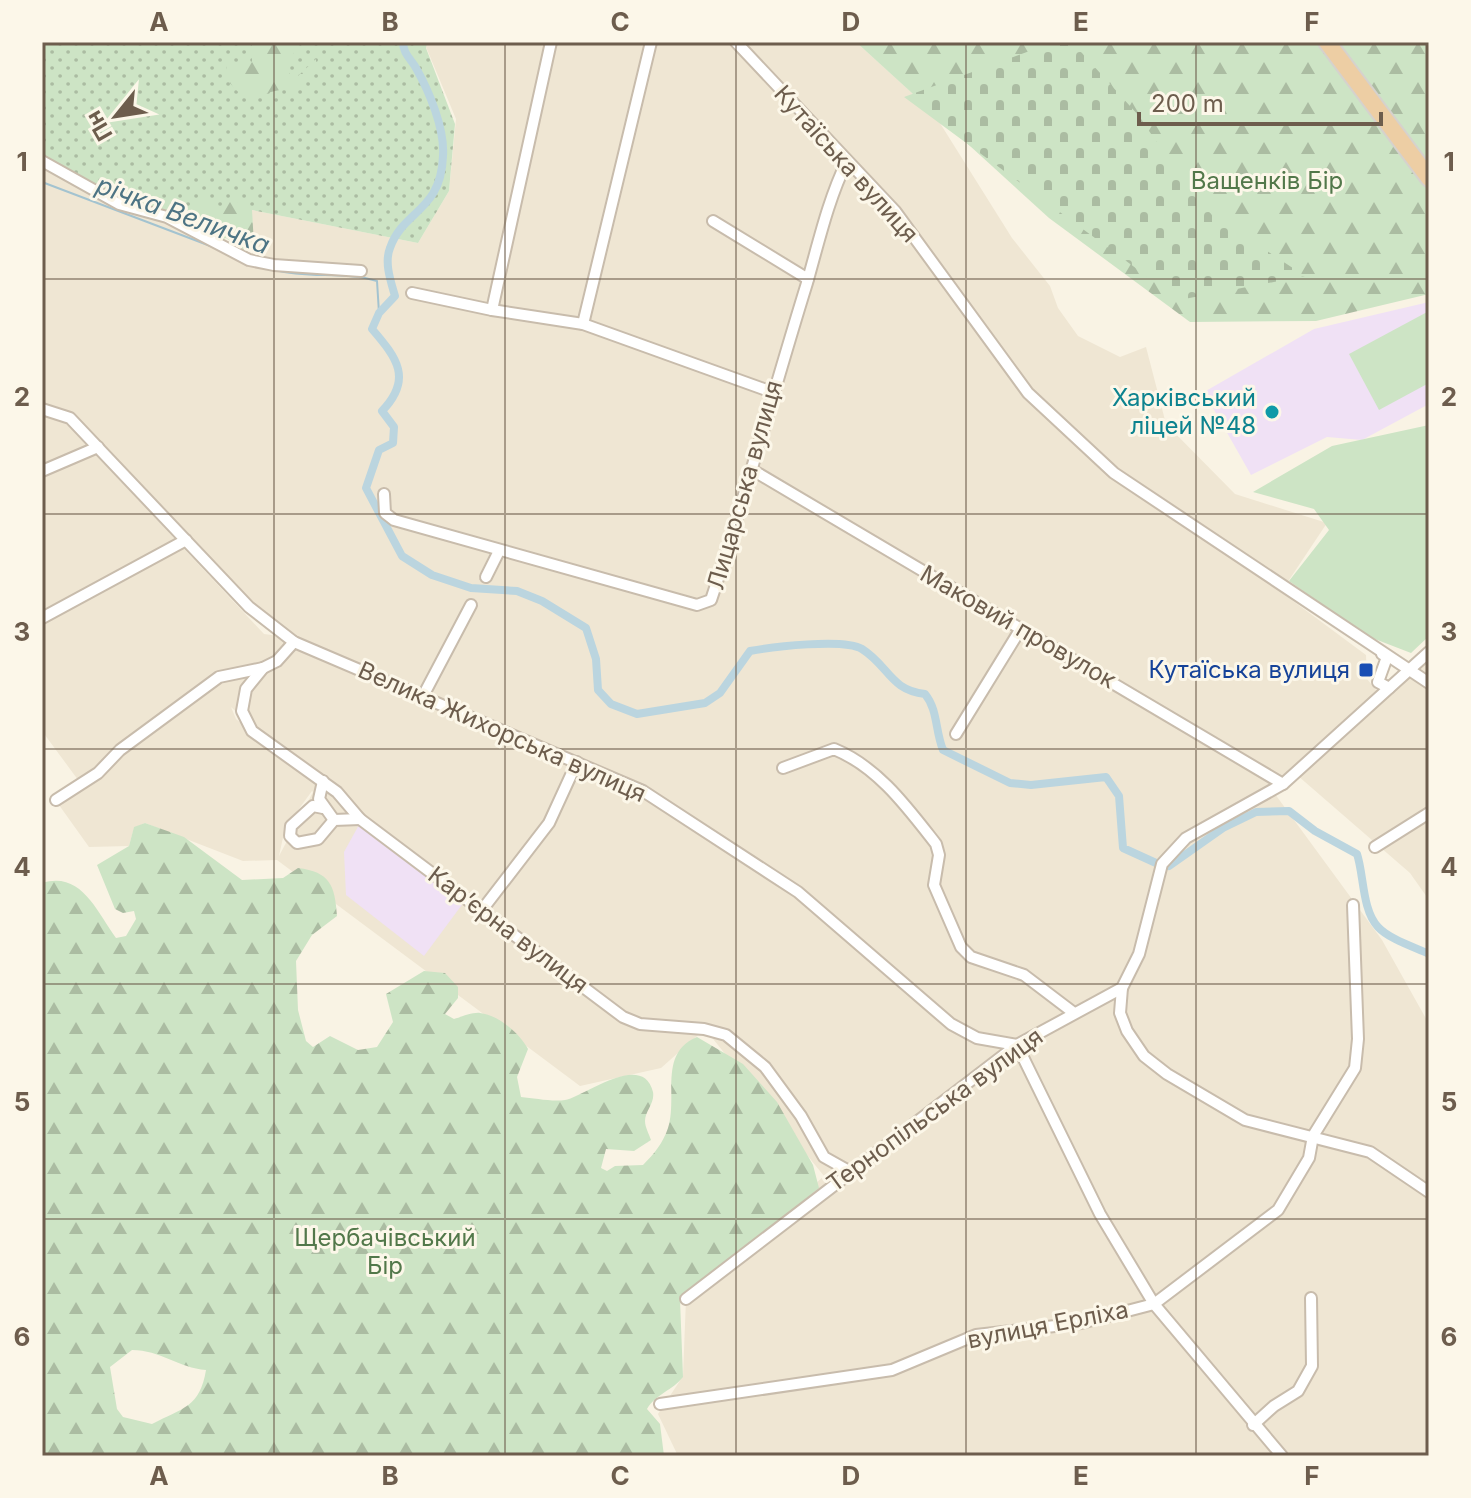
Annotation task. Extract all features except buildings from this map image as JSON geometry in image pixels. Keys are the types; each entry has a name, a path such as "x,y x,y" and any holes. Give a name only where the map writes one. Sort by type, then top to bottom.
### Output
{"highway":[{"path":"1327,42 1429,178"}],"street":[{"path":"492,310 551,42"},
{"path":"583,324 651,42"},
{"name":"Кутаїська вулиця","path":"736,42 895,211 1028,393 1068,433 1114,473 1429,683"},
{"path":"42,161 119,204 167,217 249,260 274,265 361,271"},
{"name":"Лицарська вулиця","path":"384,494 385,513 394,520 697,605 711,600 754,471 772,392 830,198 847,161"},
{"path":"713,221 808,279"},
{"path":"412,293 492,310 583,324 772,392"},
{"name":"Велика Жихорська вулиця","path":"42,409 70,418 249,607 294,642 643,791 798,892 951,1024 977,1038 1017,1045"},
{"path":"42,471 98,447"},
{"name":"Маковий провулок","path":"754,471 1283,784"},
{"path":"42,618 186,540"},
{"path":"486,577 499,551"},
{"path":"423,696 471,605"},
{"path":"956,734 1020,630"},
{"name":"Кар’єрна вулиця","path":"294,642 277,661 263,668 246,689 242,711 252,731 323,781 360,819 623,1017 640,1024 704,1029 726,1035 765,1067 801,1116 824,1157 849,1171"},
{"path":"1429,652 1283,784 1186,838 1162,864 1139,954 1122,988 1120,1013 1127,1031 1144,1056 1167,1074 1245,1120 1370,1152 1429,1192"},
{"path":"1380,653 1387,657 1378,682 1389,688"},
{"path":"56,800 98,773 120,750 219,677 263,668"},
{"path":"783,768 834,749 858,759 876,773 936,844 939,855 934,885 961,947 971,957 1024,975 1074,1013"},
{"path":"482,910 549,823 577,762"},
{"path":"323,781 319,799 334,820"},
{"path":"323,808 313,806 291,826 290,836 297,843 318,839 334,820 360,819"},
{"path":"1375,847 1429,813"},
{"name":"вулиця Ерліха","path":"660,1404 892,1370 976,1335 1081,1323 1154,1304 1278,1210 1309,1158 1313,1136 1355,1068 1358,1039 1353,905"},
{"name":"Тернопільська вулиця","path":"686,1299 1017,1045 1122,988"},
{"path":"1017,1045 1100,1214 1154,1304 1282,1456"},
{"path":"1253,1425 1274,1406 1298,1391 1312,1366 1311,1298"}],"shaded area":[{"path":"427,42 856,42 933,112 1012,238 1050,286 1058,308 1078,336 1120,357 1146,347 1166,424 1235,494 1327,523 1281,592 1366,655 1367,679 1377,691 1429,644 1429,900 1410,873 1290,769 1269,786 1382,940 1429,1024 1429,1456 678,1456 658,1414 683,1376 686,1299 824,1176 705,1029 661,1068 580,1086 277,860 243,861 145,823 134,828 129,846 89,847 59,805 84,788 42,731 42,414 65,422 264,634 302,639 251,603 89,431 67,413 42,405 42,168 110,203 169,221 252,257 252,210 418,243 449,191 456,119 426,47","holes":["231,707 301,770 236,719","313,792 279,856 285,828"]},
{"path":"1429,302 1429,404 1362,440 1327,437 1251,475 1204,392 1314,329"},
{"path":"360,823 464,902 424,956 346,895 344,852"}],"green space":[{"path":"42,42 427,42 426,48 455,124 449,191 418,243 252,210 207,219 163,214 119,204 42,161"},
{"path":"252,42 302,42 287,62 290,76 298,76 316,59 316,73 297,87 243,97 225,78 227,63 252,62"},
{"name":"Ващенків Бір","path":"856,42 1429,42 1429,294 1316,321 1190,322 1049,218"},
{"path":"1054,42 1072,42 1139,116 1184,183 1212,215 1305,276 1179,300 904,97"},
{"path":"232,199 252,210 254,245 247,252 226,238 218,241 190,226 188,212 199,202 214,200 219,213"},
{"path":"1429,311 1429,383 1379,410 1349,354"},
{"path":"1429,425 1429,636 1411,653 1367,636 1289,581 1329,530 1314,509 1253,492 1332,446"},
{"name":"Щербачівський Бір","path":"145,823 184,837 242,880 283,878 298,868 317,873 329,882 335,896 337,916 312,935 296,961 298,1010 306,1041 313,1047 330,1036 358,1050 377,1047 393,1022 386,994 424,971 445,973 458,987 458,998 445,1014 454,1019 477,1013 494,1017 520,1037 528,1049 517,1077 521,1097 565,1100 626,1075 638,1075 647,1080 653,1092 645,1121 651,1140 634,1151 606,1149 601,1168 607,1171 615,1166 643,1165 658,1148 671,1116 673,1065 685,1044 697,1037 743,1064 777,1102 813,1165 819,1188 680,1300 683,1377 647,1409 660,1424 664,1456 42,1456 42,883 56,881 77,888 94,905 116,938 126,936 136,919 134,911 123,913 115,909 97,865 129,846 134,827","holes":["132,1350 206,1370 194,1399 181,1410 152,1424 123,1417 117,1409 110,1367"]}],"waterway":[{"path":"403,42 435,110 443,156 436,189 403,225 390,248 388,266 395,296 379,313 372,329 394,359 399,379 397,389 382,411 394,427 393,443 379,450 366,488 402,556 432,575 471,588 517,591 542,601 586,628 596,659 598,690 611,704 637,714 705,703 720,693 750,651 824,644 862,649 904,688 925,694 932,707 943,750 1010,783 1031,785 1106,777 1119,796 1123,848 1156,863"},
{"name":"річка Величка","path":"42,182 213,247"},
{"name":"річка Величка","path":"275,270 377,281 379,313"},
{"path":"1169,866 1223,828 1256,812 1289,811 1315,831 1357,854 1366,902 1378,927 1429,954"}],"place":[{"name":"Харківський ліцей №48","path":"1272,412"},
{"name":"Кутаїська вулиця","path":"1366,670"}]}
